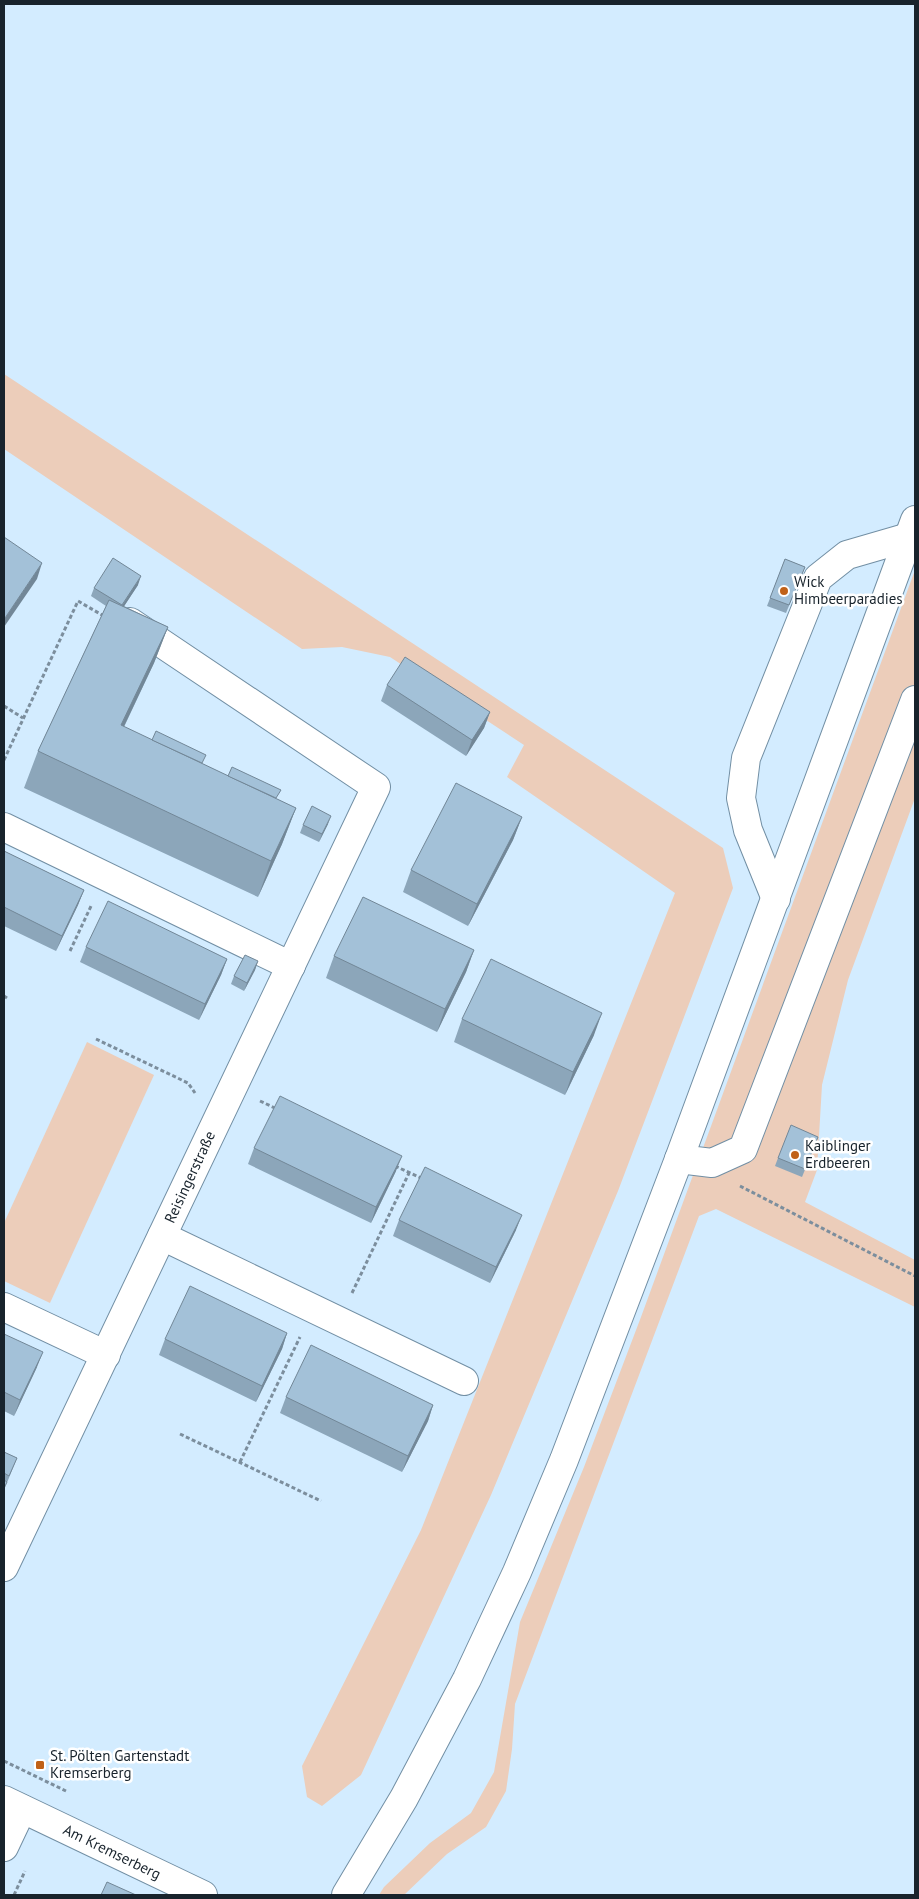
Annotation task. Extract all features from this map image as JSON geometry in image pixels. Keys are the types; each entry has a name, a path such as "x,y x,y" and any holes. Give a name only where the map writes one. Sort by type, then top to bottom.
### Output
{"main road":[{"path":"776,898 748,830 740,798 746,758 818,578 846,555 912,529"},
{"path":"346,1895 404,1798 467,1679 517,1572 564,1460 679,1159 912,529"},
{"name":"Reisingerstraße","path":"4,1568 376,786 130,622"},
{"path":"679,1159 712,1163 744,1149 915,700"},
{"path":"4,827 291,966"},
{"path":"162,1236 464,1381"},
{"path":"4,1308 106,1354"},
{"name":"Am Kremserberg","path":"4,1847 13,1804 203,1895"}],"path":[{"path":"4,760 78,601 111,621 130,622"},
{"path":"4,706 23,718"},
{"path":"70,951 105,876"},
{"path":"96,1039 188,1083 199,1098"},
{"path":"232,1088 285,1113"},
{"path":"392,1164 426,1181"},
{"path":"338,1321 409,1173"},
{"path":"740,1186 915,1276"},
{"path":"240,1462 313,1309"},
{"path":"180,1434 321,1501"},
{"path":"4,1761 66,1790"}],"shaded area":[{"path":"4,374 723,848 733,888 618,1191 491,1495 361,1775 322,1806 307,1797 302,1766 421,1530 675,893 507,777 524,745 390,657 342,647 302,649 4,449"},
{"path":"915,570 915,798 848,980 822,1085 817,1170 805,1202 915,1260 915,1307 716,1209 699,1216 515,1704 512,1749 506,1791 486,1827 447,1854 404,1895 379,1895 384,1887 430,1843 471,1813 494,1772 520,1622 584,1467 641,1317"},
{"path":"87,1042 154,1075 50,1303 4,1281 4,1223"}],"building":[{"path":"4,537 42,563 5,618 4,617"},
{"path":"113,558 141,576 122,605 94,588"},
{"name":"Wick Himbeerparadies","path":"785,559 805,567 789,605 770,598"},
{"path":"109,600 168,627 121,725 296,808 271,861 38,751"},
{"path":"405,657 490,712 472,740 387,685"},
{"path":"156,731 206,755 202,763 152,740"},
{"path":"232,767 281,790 276,798 228,776"},
{"path":"456,783 522,817 477,904 411,870"},
{"path":"312,806 331,816 322,834 303,825"},
{"path":"4,851 84,890 62,936 4,907"},
{"path":"363,897 474,950 445,1009 334,956"},
{"path":"108,901 227,959 205,1004 86,947"},
{"path":"245,955 258,961 247,983 234,976"},
{"path":"491,959 602,1013 573,1072 462,1019"},
{"path":"280,1096 402,1156 376,1207 254,1148"},
{"name":"Kaiblinger Erdbeeren","path":"791,1125 818,1137 805,1169 778,1158"},
{"path":"425,1167 522,1215 496,1267 399,1220"},
{"path":"190,1286 287,1333 262,1386 165,1339"},
{"path":"4,1334 43,1352 20,1400 4,1392"},
{"path":"311,1345 433,1405 408,1456 286,1397"},
{"path":"4,1452 17,1458 9,1476 4,1473"},
{"path":"107,1882 136,1895 101,1895"}],"place":[{"name":"Wick Himbeerparadies","path":"784,591"},
{"name":"Kaiblinger Erdbeeren","path":"795,1155"},
{"name":"St. Pölten Gartenstadt Kremserberg","path":"40,1765"}]}
